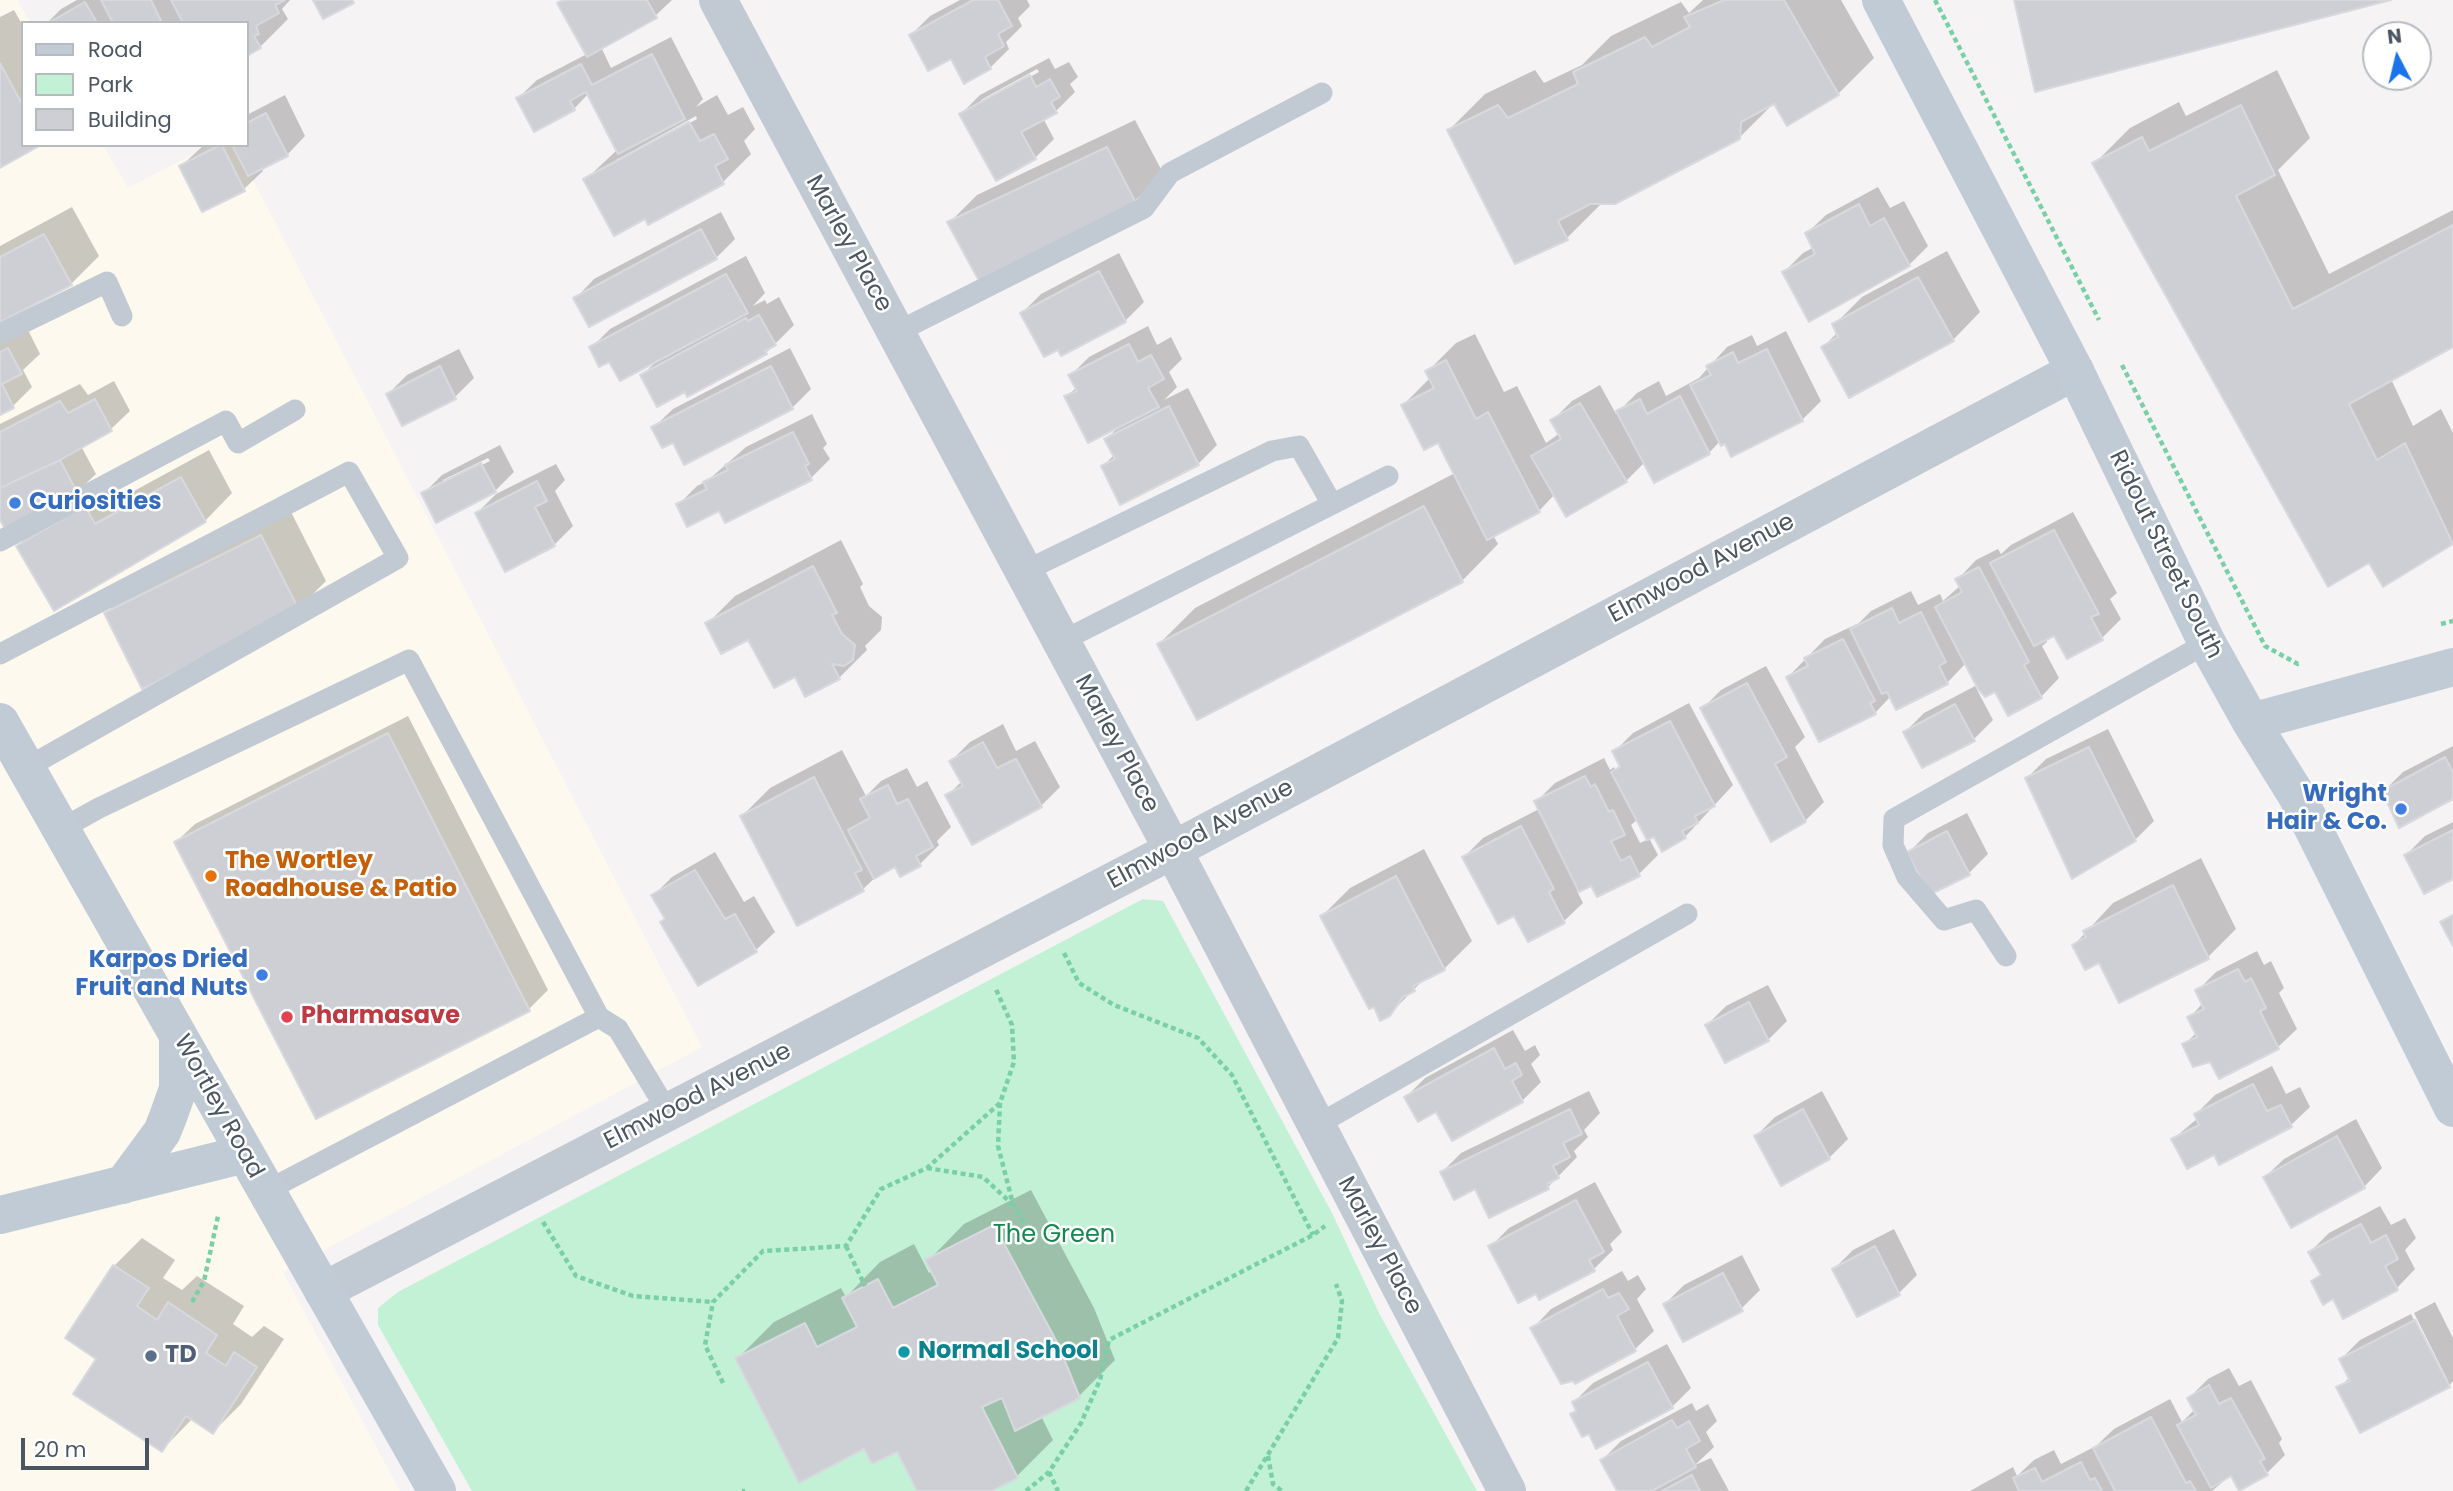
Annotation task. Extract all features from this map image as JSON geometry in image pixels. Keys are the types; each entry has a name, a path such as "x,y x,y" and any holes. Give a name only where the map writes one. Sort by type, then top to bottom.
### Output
{"street":[{"name":"Marley Place","path":"718,0 1173,850 1507,1491"},
{"name":"Ridout Street South","path":"1881,0 2075,371 2207,643 2302,806 2453,1108"},
{"name":"Elmwood Avenue","path":"323,1291 1173,850 2075,371"},
{"path":"2251,722 2453,667"},
{"name":"Wortley Road","path":"0,722 437,1491"},
{"path":"123,1185 162,1132 168,1117 178,1089 178,1035"},
{"path":"0,1215 245,1154"}],"lane":[{"path":"897,332 1144,208 1170,173 1322,93"},
{"path":"0,334 107,282 122,316"},
{"path":"0,541 226,421 239,443 295,410"},
{"path":"1025,571 1272,451 1299,446 1332,504"},
{"path":"0,654 349,472 398,558 26,768"},
{"path":"1062,641 1388,476"},
{"path":"2006,956 1976,910 1944,920 1907,877 1893,845 1894,819 2207,643"},
{"path":"61,830 99,807 409,660 599,1017 618,1029 668,1112"},
{"path":"1317,1125 1687,914"},
{"path":"266,1191 599,1017"}],"path":[{"path":"1935,0 2101,324"},
{"path":"2120,361 2265,646 2298,664 2310,660"},
{"path":"2440,625 2453,621"},
{"path":"1045,916 1079,983 1114,1005 1198,1038 1232,1075 1313,1235"},
{"path":"978,951 1012,1025 1014,1062 1000,1103 998,1146 1013,1204 1026,1226"},
{"path":"846,1246 881,1189 927,1168 1000,1103"},
{"path":"927,1168 983,1177 1013,1204"},
{"path":"522,1188 576,1276 634,1296 713,1302"},
{"path":"1026,1491 1049,1472 1081,1423 1100,1380 1110,1339 1313,1235 1357,1203"},
{"path":"192,1302 204,1282 218,1216"},
{"path":"846,1246 865,1286"},
{"path":"723,1383 705,1345 713,1302 763,1251 846,1246"},
{"path":"1246,1491 1338,1338 1342,1301 1336,1284"},
{"path":"1268,1456 1273,1484 1282,1491"},
{"path":"1049,1472 1058,1491"}],"shaded area":[{"path":"0,0 17,0 30,21 21,21 21,147 104,147 128,188 207,147 236,147 702,1047 283,1272 400,1491 0,1491"}],"green space":[{"name":"The Green","path":"1143,899 1163,901 1332,1213 1380,1315 1477,1491 472,1491 378,1325 378,1308 398,1292"}],"building":[{"path":"101,0 151,0 161,21 112,21"},
{"path":"171,0 285,0 275,5 279,13 256,26 259,34 254,36 261,48 248,55 248,21 182,21"},
{"path":"313,0 352,0 354,3 323,19"},
{"path":"563,0 647,0 657,18 587,57 557,3"},
{"path":"973,0 998,0 1012,26 998,34 1004,46 985,57 991,69 964,84 951,59 928,71 909,35"},
{"path":"1724,0 1784,0 1839,95 1787,126 1774,104 1741,122 1740,139 1615,204 1590,204 1558,221 1568,240 1515,264 1447,130 1498,105 1508,118 1578,84 1573,72 1645,37 1652,47 1690,27 1684,17"},
{"path":"2014,0 2391,0 2035,92"},
{"path":"85,2 96,21 52,21"},
{"path":"652,54 685,119 618,154 586,92 570,101 575,110 534,132 516,98 581,64 592,85"},
{"path":"0,63 21,102 21,147 37,147 0,168"},
{"path":"1030,75 1036,87 1050,79 1060,97 1051,102 1057,113 1021,132 1036,159 996,181 959,114"},
{"path":"2241,105 2275,175 2236,196 2293,309 2453,225 2453,347 2349,404 2377,460 2405,443 2453,544 2383,587 2369,563 2328,587 2092,163 2142,137 2149,151"},
{"path":"266,113 288,156 248,176 233,147 248,147 248,122"},
{"path":"689,122 700,141 714,134 728,159 715,166 724,184 648,225 645,219 614,236 583,179"},
{"path":"216,147 223,147 245,191 202,212 179,166"},
{"path":"1107,147 1136,203 979,281 947,222"},
{"path":"1859,204 1870,226 1884,218 1910,266 1809,322 1782,272 1815,254 1805,233"},
{"path":"701,229 717,259 589,327 573,298"},
{"path":"44,234 72,285 0,322 0,257"},
{"path":"1099,271 1126,322 1061,356 1058,350 1044,357 1020,313"},
{"path":"726,274 748,313 620,381 609,362 599,367 589,347"},
{"path":"1918,277 1954,341 1849,398 1821,347 1838,337 1832,324"},
{"path":"759,315 776,345 765,351 767,354 687,397 685,392 657,407 640,375 746,318 748,321"},
{"path":"1129,344 1138,362 1151,355 1164,379 1148,388 1159,407 1088,443 1064,396 1077,391 1068,375"},
{"path":"8,348 22,374 2,384 14,408 0,415 0,352"},
{"path":"1767,349 1803,421 1731,457 1725,444 1721,446 1690,385 1711,375 1706,366 1733,352 1738,363"},
{"path":"1446,360 1476,419 1488,412 1540,512 1487,540 1438,443 1424,450 1401,405 1434,388 1425,371"},
{"path":"440,366 456,399 402,426 386,394"},
{"path":"771,366 793,409 684,465 673,443 662,448 651,427"},
{"path":"1680,396 1710,454 1654,483 1616,411 1640,399 1647,414"},
{"path":"95,399 112,431 60,460 0,488 0,432 60,401 68,413"},
{"path":"1580,403 1627,482 1566,517 1531,456 1561,439 1550,420"},
{"path":"1169,406 1199,465 1120,505 1101,466 1115,459 1104,439"},
{"path":"793,432 809,464 805,466 812,480 725,523 719,511 687,527 676,504 707,489 703,482 728,470 725,465"},
{"path":"60,460 78,494 6,531 0,520 0,488"},
{"path":"481,463 496,492 436,523 421,493"},
{"path":"181,477 206,522 54,611 16,546 85,506 95,524"},
{"path":"537,481 547,501 535,507 555,546 505,572 475,513"},
{"path":"1424,506 1463,582 1197,720 1157,644"},
{"path":"2054,530 2099,614 2091,617 2103,640 2067,659 2054,636 2034,646 1990,563"},
{"path":"261,535 299,610 142,689 104,613"},
{"path":"813,566 837,613 832,615 842,634 855,645 853,660 844,666 832,664 840,679 805,697 795,677 774,688 748,640 721,654 705,623"},
{"path":"1979,567 2029,662 2024,665 2042,698 2008,716 1995,692 1985,697 1978,689 1935,607 1962,592 1955,579"},
{"path":"1892,608 1899,623 1921,612 1946,662 1939,666 1948,684 1896,710 1887,692 1882,694 1850,629"},
{"path":"1843,639 1875,701 1870,703 1876,714 1819,742 1786,677 1808,666 1804,658"},
{"path":"1747,683 1787,757 1775,764 1806,822 1771,842 1700,708"},
{"path":"1955,704 1975,741 1922,768 1903,732"},
{"path":"1670,721 1715,806 1695,816 1698,823 1682,831 1686,838 1662,852 1654,837 1647,840 1611,772 1620,767 1612,751"},
{"path":"388,733 530,1011 316,1119 174,842"},
{"path":"983,742 997,768 1016,759 1042,807 972,845 945,795 963,786 949,761"},
{"path":"2089,747 2136,841 2072,879 2025,778"},
{"path":"2445,757 2453,772 2453,799 2399,828 2382,791"},
{"path":"1585,776 1591,787 1595,784 1609,812 1613,810 1625,835 1611,841 1621,861 1630,856 1640,876 1597,897 1591,886 1579,892 1534,801"},
{"path":"814,777 862,870 855,873 864,891 797,926 740,816"},
{"path":"888,785 897,804 908,799 933,847 916,856 921,866 900,877 895,867 874,879 848,830 870,818 860,799"},
{"path":"1521,826 1554,889 1549,892 1565,923 1528,942 1514,916 1498,924 1462,857"},
{"path":"2453,830 2453,879 2424,894 2404,855"},
{"path":"1947,831 1970,875 1929,895 1907,852"},
{"path":"695,870 725,919 735,914 757,952 698,986 660,922 665,919 651,895"},
{"path":"1396,876 1445,970 1413,986 1415,991 1403,997 1390,1016 1380,1021 1374,1007 1369,1009 1320,916"},
{"path":"2173,885 2209,959 2119,1003 2099,963 2085,970 2072,945 2086,937 2083,931"},
{"path":"2453,915 2453,946 2440,922"},
{"path":"2238,969 2245,982 2251,978 2266,1008 2260,1011 2279,1049 2219,1079 2210,1062 2193,1067 2182,1044 2197,1037 2187,1017 2204,1009 2195,990"},
{"path":"1749,1002 1769,1041 1725,1063 1705,1025"},
{"path":"1494,1048 1505,1069 1516,1063 1522,1075 1512,1081 1523,1102 1452,1141 1436,1112 1418,1122 1404,1097"},
{"path":"2253,1084 2267,1111 2281,1105 2292,1127 2219,1165 2214,1155 2187,1169 2171,1139 2199,1125 2194,1114"},
{"path":"1570,1109 1582,1134 1563,1143 1570,1157 1553,1166 1559,1178 1547,1184 1549,1189 1489,1218 1475,1189 1454,1200 1440,1172"},
{"path":"1803,1109 1830,1159 1781,1186 1754,1136"},
{"path":"2337,1136 2365,1188 2291,1228 2263,1177"},
{"path":"1576,1200 1604,1252 1589,1260 1595,1271 1539,1300 1536,1294 1518,1303 1488,1246"},
{"path":"2361,1224 2371,1243 2386,1235 2398,1259 2385,1266 2398,1290 2343,1319 2333,1299 2323,1305 2311,1281 2321,1275 2308,1252"},
{"name":"Normal School","path":"994,1225 1058,1344 1080,1398 1015,1431 1002,1398 982,1407 1018,1478 992,1491 917,1491 897,1452 872,1464 864,1449 799,1483 735,1358 805,1323 817,1347 857,1327 842,1298 878,1279 893,1308 938,1285 925,1260"},
{"path":"1875,1246 1900,1295 1857,1317 1832,1269"},
{"name":"TD","path":"113,1265 149,1288 137,1306 157,1320 168,1302 217,1335 206,1353 226,1366 234,1352 257,1367 213,1434 186,1416 162,1452 73,1394 96,1359 65,1338"},
{"path":"1723,1273 1743,1311 1683,1342 1663,1304"},
{"path":"1603,1289 1608,1298 1619,1293 1629,1309 1617,1316 1636,1351 1575,1384 1573,1381 1561,1384 1530,1328"},
{"path":"2415,1320 2450,1387 2360,1433 2336,1387 2350,1381 2339,1359"},
{"path":"1648,1362 1673,1408 1596,1449 1589,1434 1582,1437 1570,1414 1576,1411 1572,1402"},
{"path":"2209,1385 2219,1404 2231,1398 2265,1459 2260,1461 2268,1475 2239,1491 2231,1476 2211,1488 2177,1425 2196,1415 2187,1398"},
{"path":"2151,1417 2186,1483 2190,1481 2196,1491 2115,1491 2093,1448"},
{"path":"1672,1420 1677,1428 1689,1421 1700,1441 1686,1449 1696,1467 1652,1491 1617,1491 1600,1460"},
{"path":"2081,1462 2090,1480 2095,1478 2102,1491 2019,1491 2013,1478 2035,1468 2042,1482"},
{"path":"1692,1475 1700,1491 1662,1491"}],"place":[{"name":"Curiosities","path":"15,503"},
{"name":"Wright Hair & Co.","path":"2401,809"},
{"name":"The Wortley Roadhouse & Patio","path":"211,876"},
{"name":"Karpos Dried Fruit and Nuts","path":"262,975"},
{"name":"Pharmasave","path":"287,1017"},
{"name":"Normal School","path":"904,1352"},
{"name":"TD","path":"151,1356"}]}
